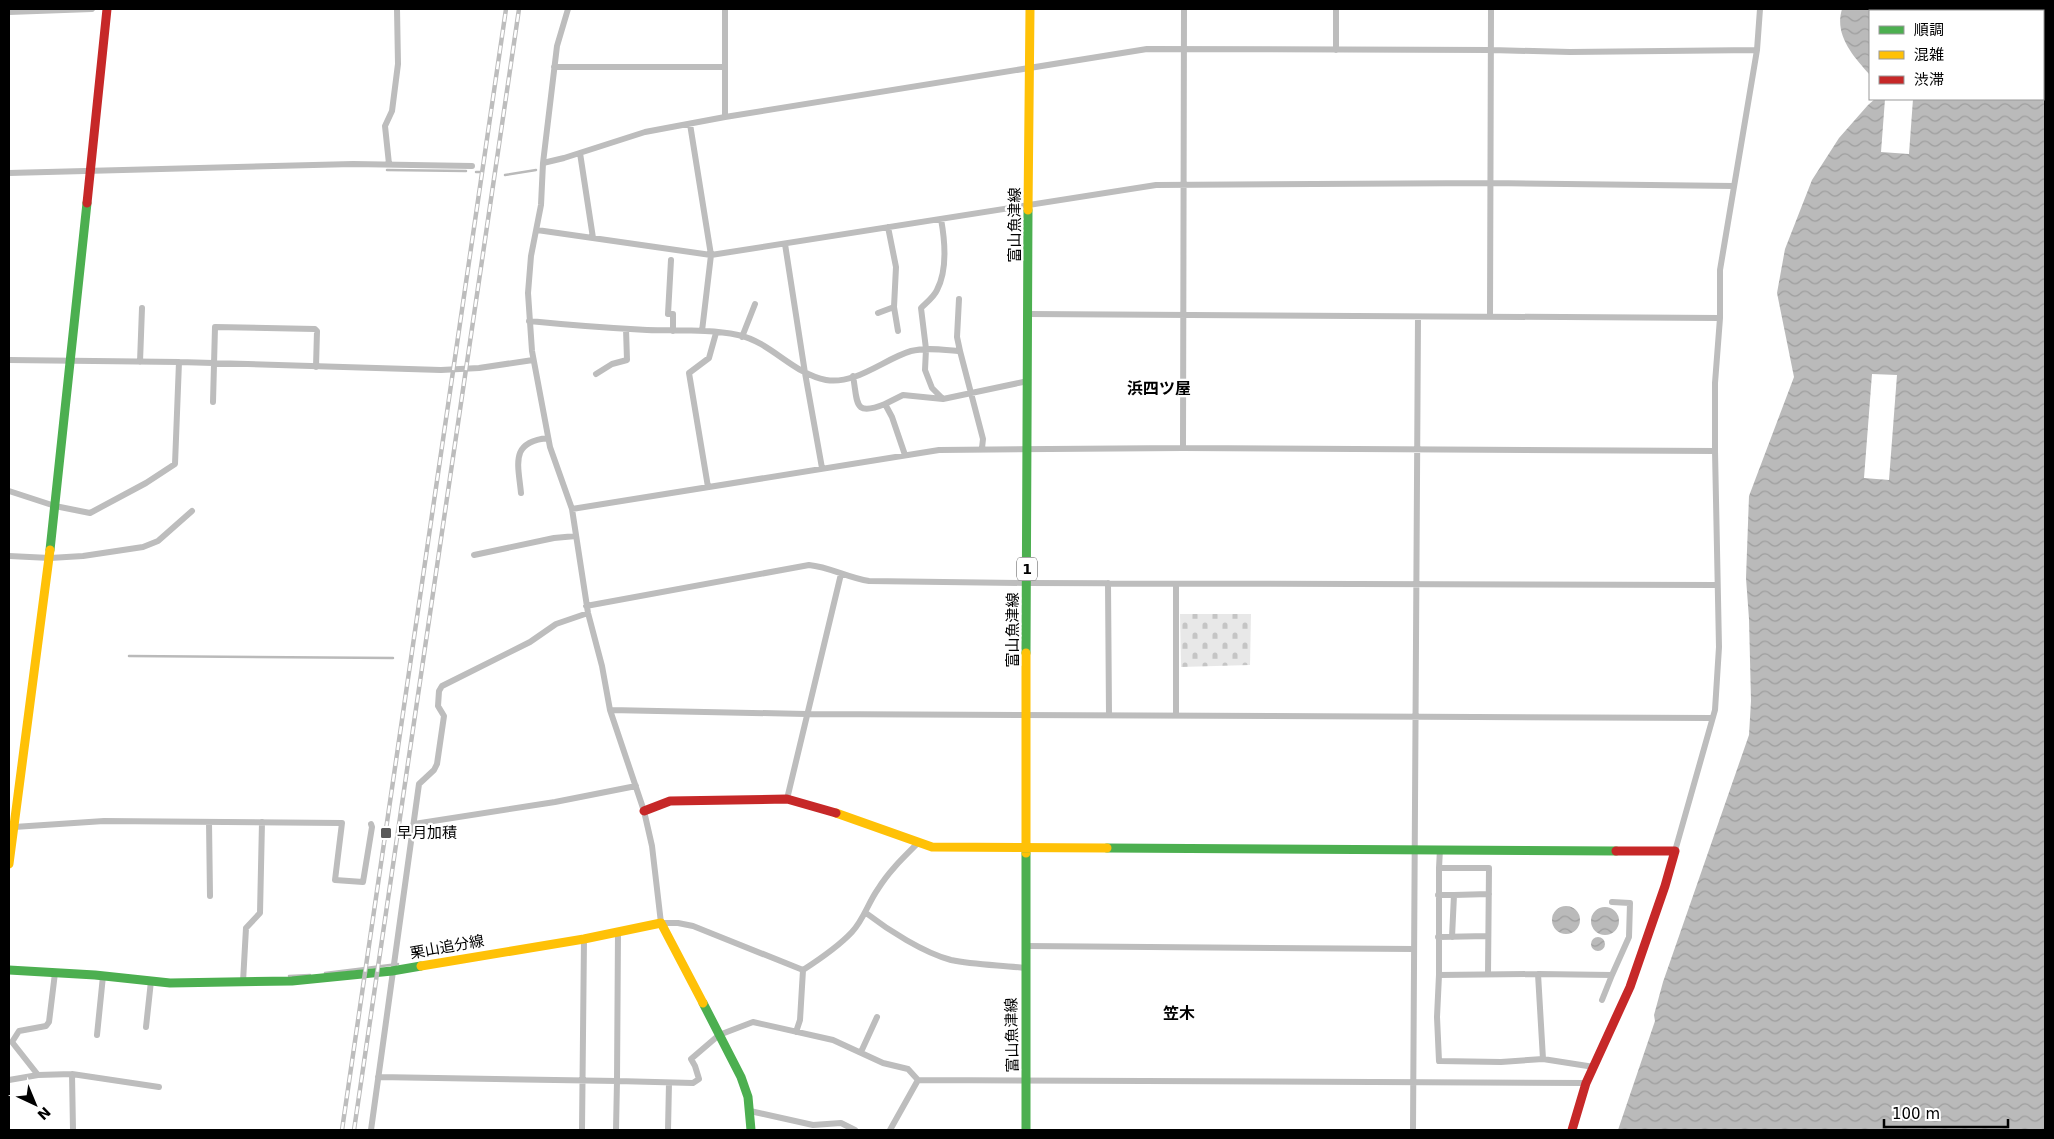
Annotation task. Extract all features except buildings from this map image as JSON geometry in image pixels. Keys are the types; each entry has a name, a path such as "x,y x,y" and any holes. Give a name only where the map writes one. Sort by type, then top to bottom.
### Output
{"street":[{"path":"9,12 92,9"},
{"path":"9,864 14,827 12,815 50,558 107,9"},
{"path":"389,164 385,126 392,111 398,64 397,9"},
{"path":"568,9 557,46 543,163 541,205 531,256 528,293 533,360 548,438 572,510 586,606 602,666 610,710 644,811 652,846 660,923 741,1078 750,1111 751,1130"},
{"path":"725,9 726,116"},
{"name":"富山魚津線","path":"1026,1130 1025,968 1028,846 1028,714 1026,448 1029,314 1030,9"},
{"path":"1183,448 1184,9"},
{"path":"1336,9 1336,50"},
{"path":"1490,316 1491,9"},
{"path":"1572,1130 1586,1084 1630,987 1665,886 1712,718 1717,688 1719,647 1715,451 1720,270 1757,50 1760,9"},
{"path":"543,163 645,132 726,116 1147,49 1570,52 1757,50"},
{"path":"554,67 725,67"},
{"path":"690,124 711,255 702,331"},
{"path":"580,153 593,238"},
{"path":"9,173 389,164 472,166"},
{"path":"537,230 711,255 1156,185 1491,183 1734,186"},
{"path":"940,219 945,241 944,265 937,291 921,308 926,349 925,370 932,388 943,399"},
{"path":"888,227 896,267 894,307 898,331"},
{"path":"785,244 822,468"},
{"path":"670,260 668,314 673,314 673,331"},
{"path":"959,299 957,337 983,439 982,448"},
{"path":"742,337 755,304"},
{"path":"878,312 894,307"},
{"path":"140,362 142,308"},
{"path":"1029,314 1720,318"},
{"path":"1413,1130 1413,849 1416,716 1418,317"},
{"path":"529,321 626,329 716,332 742,337 761,344 805,373 826,380 853,376 900,356 926,349 960,351"},
{"path":"213,402 215,327 315,329 317,331 316,367"},
{"path":"596,374 612,364 627,360 626,329"},
{"path":"708,487 688,373 710,358 716,332"},
{"path":"9,360 179,362 441,370 479,368 533,360"},
{"path":"9,491 55,506 90,513 146,483 175,464 179,362"},
{"path":"853,376 858,406 862,409 871,410 903,396 943,399 1028,380"},
{"path":"885,404 892,417 905,455"},
{"path":"521,492 517,457 521,449 533,440 548,438"},
{"path":"572,510 939,450 982,448 1183,448 1715,451"},
{"path":"9,556 50,558 83,556 144,547 158,541 192,511"},
{"path":"474,555 554,538 576,536"},
{"path":"586,606 809,564 826,567 854,579 869,581 1176,584 1717,585"},
{"path":"786,799 841,574"},
{"path":"1108,583 1108,715"},
{"path":"1176,584 1176,715"},
{"path":"371,1130 419,784 434,770 437,764 444,716 438,706 439,691 442,686 530,642 556,624 588,613"},
{"path":"610,710 806,714 1712,718"},
{"path":"414,824 555,802 636,786"},
{"path":"644,811 670,801 786,799 932,846 1675,851"},
{"path":"14,827 104,821 342,823 336,880 363,882 371,824"},
{"path":"209,822 210,896"},
{"path":"243,982 246,928 260,913 262,822"},
{"path":"803,970 828,953 852,932 866,913 876,890 893,868 919,842"},
{"path":"1440,849 1437,1018 1439,1062 1501,1062 1543,1059 1594,1067"},
{"path":"1439,868 1489,868 1488,974"},
{"path":"1438,895 1488,894"},
{"path":"1452,937 1454,895"},
{"path":"1602,1000 1629,938 1630,903 1612,902"},
{"path":"866,913 911,943 951,960 1025,968"},
{"path":"660,923 678,923 693,926 803,970"},
{"name":"栗山追分線","path":"9,970 103,976 170,983 292,981 392,971 660,923"},
{"path":"616,1130 618,932"},
{"path":"1438,938 1488,936"},
{"path":"582,1130 584,938"},
{"path":"1026,946 1414,949"},
{"path":"796,1032 800,1020 803,970"},
{"path":"38,1075 12,1042 19,1031 46,1026 49,1022 55,973"},
{"path":"1538,974 1543,1059"},
{"path":"1439,975 1612,975"},
{"path":"97,1035 103,976"},
{"path":"146,1027 151,981"},
{"path":"861,1052 877,1017"},
{"path":"378,1077 693,1083 699,1079 696,1066 691,1059 719,1035 753,1022 833,1040 883,1064 908,1069 918,1080 1586,1084"},
{"path":"72,1074 73,1130"},
{"path":"9,1080 38,1075 72,1074 159,1087"},
{"path":"890,1130 918,1080"},
{"path":"668,1130 669,1083"},
{"path":"750,1111 813,1125 841,1123 855,1130"}],"green space":[{"path":"1180,614 1251,614 1250,665 1181,667"}],"water":[{"path":"1842,9 2045,9 2045,1130 1618,1130 1655,1021 1654,1015 1663,982 1749,735 1751,701 1746,578 1749,496 1794,377 1777,293 1785,249 1812,180 1839,138 1874,100 2044,100 2044,10 1869,10 1869,74 1847,45 1843,36 1840,19"},
{"path":"1566,906 1576,910 1580,920 1576,930 1566,934 1556,930 1552,920 1556,910"},
{"path":"1605,907 1615,911 1619,921 1615,931 1605,935 1595,931 1591,921 1595,911"},
{"path":"1595,937 1601,937 1605,944 1601,951 1595,951 1591,947 1591,941"}],"pier":[{"path":"1885,100 1913,100 1909,154 1881,152"},
{"path":"1872,374 1897,375 1889,480 1864,478"}],"waterway":[{"path":"387,170 466,171"},
{"path":"505,175 536,170"},
{"path":"476,172 481,172"},
{"path":"129,656 393,658"},
{"path":"325,973 398,964"},
{"path":"289,976 310,975"}],"railway":[{"path":"342,1130 506,9"},
{"path":"354,1130 519,9"}],"traffic: fast":[{"path":"50,550 87,203"},
{"path":"1026,653 1028,210"},
{"path":"1107,848 1616,851"},
{"path":"1026,853 1026,1130"},
{"path":"9,970 95,975 170,983 292,981 392,971 421,966"},
{"path":"703,1003 741,1077 748,1097 751,1130"}],"traffic: slow":[{"path":"1028,210 1030,9"},
{"path":"9,864 50,550"},
{"path":"1026,653 1026,853"},
{"path":"836,813 932,847 1107,848"},
{"path":"421,966 584,939 661,923 703,1003"}],"traffic: jam":[{"path":"87,203 107,9"},
{"path":"644,811 670,801 787,799 836,813"},
{"path":"1572,1130 1586,1083 1630,987 1665,886 1675,851 1616,851"}],"place":[{"name":"早月加積","path":"386,833"}],"district":[{"name":"浜四ツ屋","path":"1159,388"},
{"name":"笠木","path":"1179,1013"}]}
